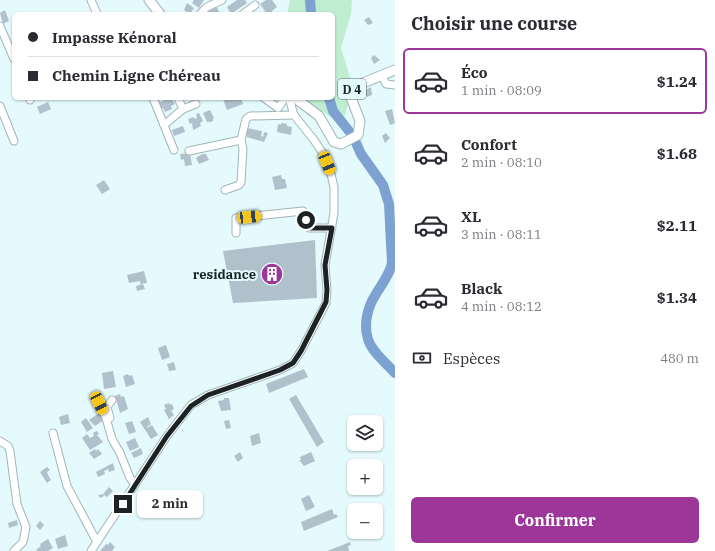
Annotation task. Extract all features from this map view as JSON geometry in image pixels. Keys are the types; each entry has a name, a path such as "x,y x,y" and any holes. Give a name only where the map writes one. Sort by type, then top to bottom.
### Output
{"main road":[{"path":"148,0 158,12"},
{"name":"D 4","path":"298,100 319,116 334,142 341,144 358,135 360,121 350,95 353,86 395,70"}],"street":[{"path":"91,0 96,12"},
{"path":"202,12 207,7 222,0"},
{"path":"246,12 255,5"},
{"path":"0,26 12,54"},
{"path":"382,76 386,84 395,85"},
{"path":"154,100 174,150"},
{"path":"179,100 182,109"},
{"path":"267,100 278,108 284,100"},
{"path":"91,551 167,436 191,406 208,395 280,370 293,363 301,351 326,302 327,290 325,265 332,228 334,193 330,170 324,155 294,115 290,100"},
{"path":"164,125 182,109 196,104"},
{"path":"0,106 14,141"},
{"path":"225,190 239,185 241,182 243,149 241,140 246,119 250,116 294,115"},
{"path":"189,151 241,140"},
{"path":"236,232 236,218 303,211 309,228 332,228"},
{"path":"112,400 107,410 120,453 130,478 135,485"},
{"path":"99,403 106,418 112,439 120,453"},
{"path":"53,433 67,486 97,542"},
{"path":"0,441 8,446 10,452 17,504 26,527 23,542 14,551"}],"green space":[{"path":"290,0 352,0 351,14 341,48 353,87 342,125 306,100 335,100 335,12 287,12"}],"building":[{"path":"194,0 204,0 199,8 192,3"},
{"path":"237,0 245,0 247,3 234,12 230,12 227,7"},
{"path":"266,0 272,0 277,7 272,12 266,12 260,4"},
{"path":"187,3 194,8 191,12 184,10"},
{"path":"217,7 219,12 207,12"},
{"path":"5,10 9,21 3,24 0,13"},
{"path":"369,17 373,23 368,25 364,20"},
{"path":"374,55 380,60 374,64 371,58"},
{"path":"371,87 372,95 367,97 364,91"},
{"path":"159,100 160,102 172,100 175,104 171,106 172,109 165,112 163,108 160,109 156,101"},
{"path":"223,100 242,100 243,104 227,110"},
{"path":"48,102 51,109 40,114 37,107"},
{"path":"392,109 395,123 390,125 385,111"},
{"path":"210,110 214,118 213,121 207,122 203,113"},
{"path":"199,113 203,121 200,123 201,126 193,130 192,123 190,124 188,119 194,117 195,119 197,118 196,114"},
{"path":"281,123 292,127 291,135 277,132 278,124 281,125"},
{"path":"183,126 185,132 174,136 172,130"},
{"path":"247,128 262,131 261,136 263,137 264,132 268,133 264,142 247,137"},
{"path":"386,133 390,138 385,143 382,136"},
{"path":"190,153 192,165 185,166 184,159 181,160 180,154"},
{"path":"202,154 206,154 209,160 199,164 196,158"},
{"path":"281,175 282,179 285,179 287,188 275,190 272,177"},
{"path":"104,180 110,189 102,194 96,185"},
{"name":"residance","path":"315,240 317,298 233,303 223,251"},
{"path":"144,271 147,283 140,284 140,281 129,283 127,275"},
{"path":"143,284 145,289 137,291 136,286"},
{"path":"166,345 170,357 162,360 158,348"},
{"path":"174,362 176,370 169,371 167,364"},
{"path":"304,369 308,377 269,393 266,384"},
{"path":"113,371 116,387 104,389 102,373"},
{"path":"128,374 129,376 132,375 135,384 126,387 123,376"},
{"path":"120,394 121,397 124,396 128,409 120,413 115,396"},
{"path":"296,395 324,442 317,447 289,399"},
{"path":"224,398 229,398 231,410 221,411 218,401 224,400"},
{"path":"169,403 170,405 172,404 174,409 171,411 174,415 169,419 164,410 166,409 164,405"},
{"path":"99,413 104,420 95,426 89,420"},
{"path":"68,414 70,423 61,425 59,417"},
{"path":"148,417 151,424 147,428 152,425 158,435 151,439 140,422"},
{"path":"86,418 93,428 87,432 81,422"},
{"path":"229,420 231,428 226,429 224,421"},
{"path":"132,421 136,432 129,434 125,423"},
{"path":"97,431 99,434 97,435 103,442 90,450 82,438 87,434 90,438 94,436 93,433"},
{"path":"259,433 261,443 252,446 250,436"},
{"path":"135,438 139,447 130,451 126,442"},
{"path":"141,448 143,454 134,458 131,453"},
{"path":"95,449 96,451 98,449 102,454 94,459 89,453"},
{"path":"240,452 243,458 238,462 234,456"},
{"path":"311,452 315,461 304,466 299,460 301,460 300,457"},
{"path":"113,463 115,470 109,472 108,469 104,471 105,474 98,477 96,472"},
{"path":"47,467 50,470 47,472 51,480 47,483 40,472"},
{"path":"109,487 113,491 107,497 103,494"},
{"path":"103,494 104,496 100,498 98,495"},
{"path":"309,495 315,507 306,511 301,499"},
{"path":"332,509 334,515 336,514 338,517 304,531 301,522"},
{"path":"17,520 18,525 9,528 8,523"},
{"path":"40,521 44,525 40,530 36,526"},
{"path":"65,535 68,546 58,549 55,539"},
{"path":"48,539 53,548 48,551 36,550 41,546 40,544"},
{"path":"110,542 115,547 112,551 100,551 106,544 108,545"},
{"path":"350,542 351,545 348,546 349,551 327,551"}],"waterway":[{"path":"310,0 311,12"},
{"path":"330,100 333,111 353,136 361,154 383,185 389,204 392,263 388,275 373,299 367,315 366,327 368,339 372,348 395,373"}],"place":[{"name":"residance","path":"272,274"}],"route":[{"path":"123,504 167,436 191,406 208,395 280,370 293,363 301,351 318,315 326,302 327,290 325,265 332,228 309,228 306,220"}]}
